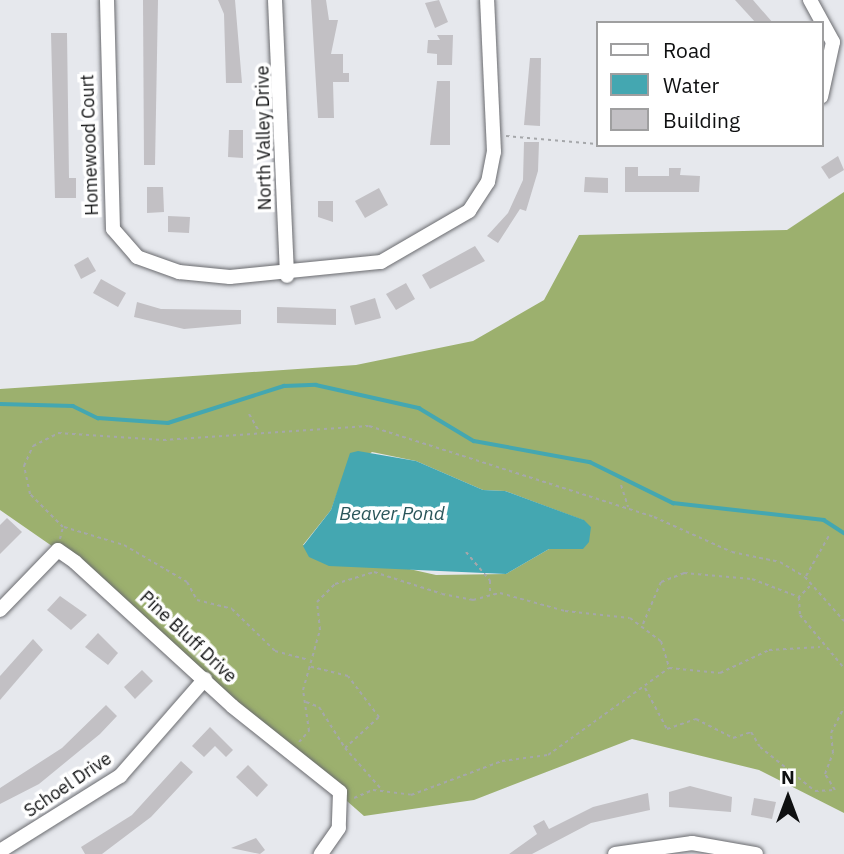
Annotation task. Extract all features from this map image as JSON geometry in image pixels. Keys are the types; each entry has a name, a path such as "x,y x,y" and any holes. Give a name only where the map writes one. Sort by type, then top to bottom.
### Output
{"street":[{"name":"Homewood Court","path":"107,0 113,229 136,257 179,272 287,275 380,262 430,239 469,211 488,182 494,136 487,0"},
{"name":"North Valley Drive","path":"275,0 287,275"},
{"path":"810,0 822,21"},
{"path":"823,24 833,42 823,88"},
{"path":"0,610 58,550"},
{"name":"Pine Bluff Drive","path":"58,550 292,751 341,797"},
{"name":"Schoel Drive","path":"0,851 120,776 205,679"},
{"path":"321,854 339,828 341,797"},
{"path":"615,854 692,843 756,854"}],"path":[{"path":"494,136 596,145"},
{"path":"249,414 251,422 260,432"},
{"path":"248,433 251,422"},
{"path":"310,660 275,651 232,609 197,600 187,582 124,545 63,527 30,494 24,466 33,446 48,437 163,440 369,426 628,508 805,577 844,621"},
{"path":"621,485 628,508"},
{"path":"58,550 63,527"},
{"path":"805,577 830,534"},
{"path":"466,552 490,581 490,592"},
{"path":"292,751 309,731 305,702 306,666 320,630 317,602 323,590 343,580 374,572 473,600 490,592 643,624 662,641 668,668"},
{"path":"643,624 662,582 684,573 752,579 799,597"},
{"path":"811,585 799,597 800,615 820,647 844,668"},
{"path":"341,797 383,791 411,795 502,761 548,755 668,668 720,673 769,650 820,647"},
{"path":"306,666 348,676 379,709 375,726 345,748"},
{"path":"644,687 667,729 696,719 733,738 751,732 760,747 784,759 815,790 835,790 825,774 833,753 831,733 844,708"},
{"path":"305,702 319,707 345,748 383,791"}],"green space":[{"path":"844,192 844,813 759,770 632,739 474,800 364,816 75,562 0,510 0,389 356,365 473,341 544,300 579,235 787,230","holes":["372,452 416,461 483,490 505,491 583,520 583,549 549,549 506,574 436,575 303,545 331,510 345,472"]}],"water":[{"name":"Beaver Pond","path":"358,451 416,461 483,490 505,491 584,520 591,527 589,542 583,549 549,549 506,574 329,566 309,557 303,546 331,510 350,453"}],"building":[{"path":"143,0 158,0 155,165 144,165"},
{"path":"218,0 235,0 242,83 226,83 224,14"},
{"path":"311,0 326,0 329,20 338,20 331,54 343,54 343,73 349,73 349,82 333,82 334,118 318,118"},
{"path":"439,0 448,22 435,28 425,3"},
{"path":"735,0 753,0 771,21 754,21"},
{"path":"51,33 67,33 69,178 76,178 76,198 55,198"},
{"path":"437,35 453,35 452,65 437,65 437,54 427,53 428,40 440,40"},
{"path":"530,58 541,58 540,126 524,125"},
{"path":"437,81 450,81 450,145 430,145"},
{"path":"229,130 243,130 243,158 228,157"},
{"path":"524,142 539,142 538,171 526,211 520,209 498,243 487,236 508,213 523,180"},
{"path":"838,156 844,170 829,179 821,167"},
{"path":"625,167 638,167 638,176 669,176 669,168 681,168 680,175 700,176 699,192 625,192"},
{"path":"585,177 608,178 608,193 584,192"},
{"path":"147,187 163,187 164,212 147,213"},
{"path":"379,188 388,205 365,218 355,201"},
{"path":"318,201 333,201 333,222 318,217"},
{"path":"168,216 190,217 189,233 168,232"},
{"path":"475,246 485,261 430,289 422,275"},
{"path":"88,257 96,271 81,279 74,265"},
{"path":"101,279 126,293 118,307 93,293"},
{"path":"406,283 415,299 396,310 386,294"},
{"path":"375,298 381,318 355,325 350,306"},
{"path":"137,302 161,309 241,310 241,324 184,329 134,317"},
{"path":"277,307 336,309 336,325 277,323"},
{"path":"7,518 22,532 0,554 0,525"},
{"path":"60,596 87,615 71,630 47,610"},
{"path":"98,633 118,653 108,665 85,647"},
{"path":"33,639 43,650 0,700 0,676"},
{"path":"142,670 153,681 135,699 124,687"},
{"path":"106,705 117,716 100,734 39,784 0,804 0,788 62,748"},
{"path":"210,727 233,750 226,757 215,746 204,757 192,746"},
{"path":"181,761 193,772 151,817 102,854 85,854 81,847 132,815"},
{"path":"248,765 268,785 257,797 236,777"},
{"path":"690,786 732,797 731,812 669,807 669,792"},
{"path":"648,793 650,810 591,823 532,854 509,854 537,834 533,826 544,820 549,829 593,807"},
{"path":"754,798 776,802 772,819 751,815"},
{"path":"256,838 265,850 260,854 231,848"}],"waterway":[{"path":"0,404 73,406 98,418 168,423 284,386 316,385 419,408 474,441 590,462 673,503 824,520 844,533"}]}
